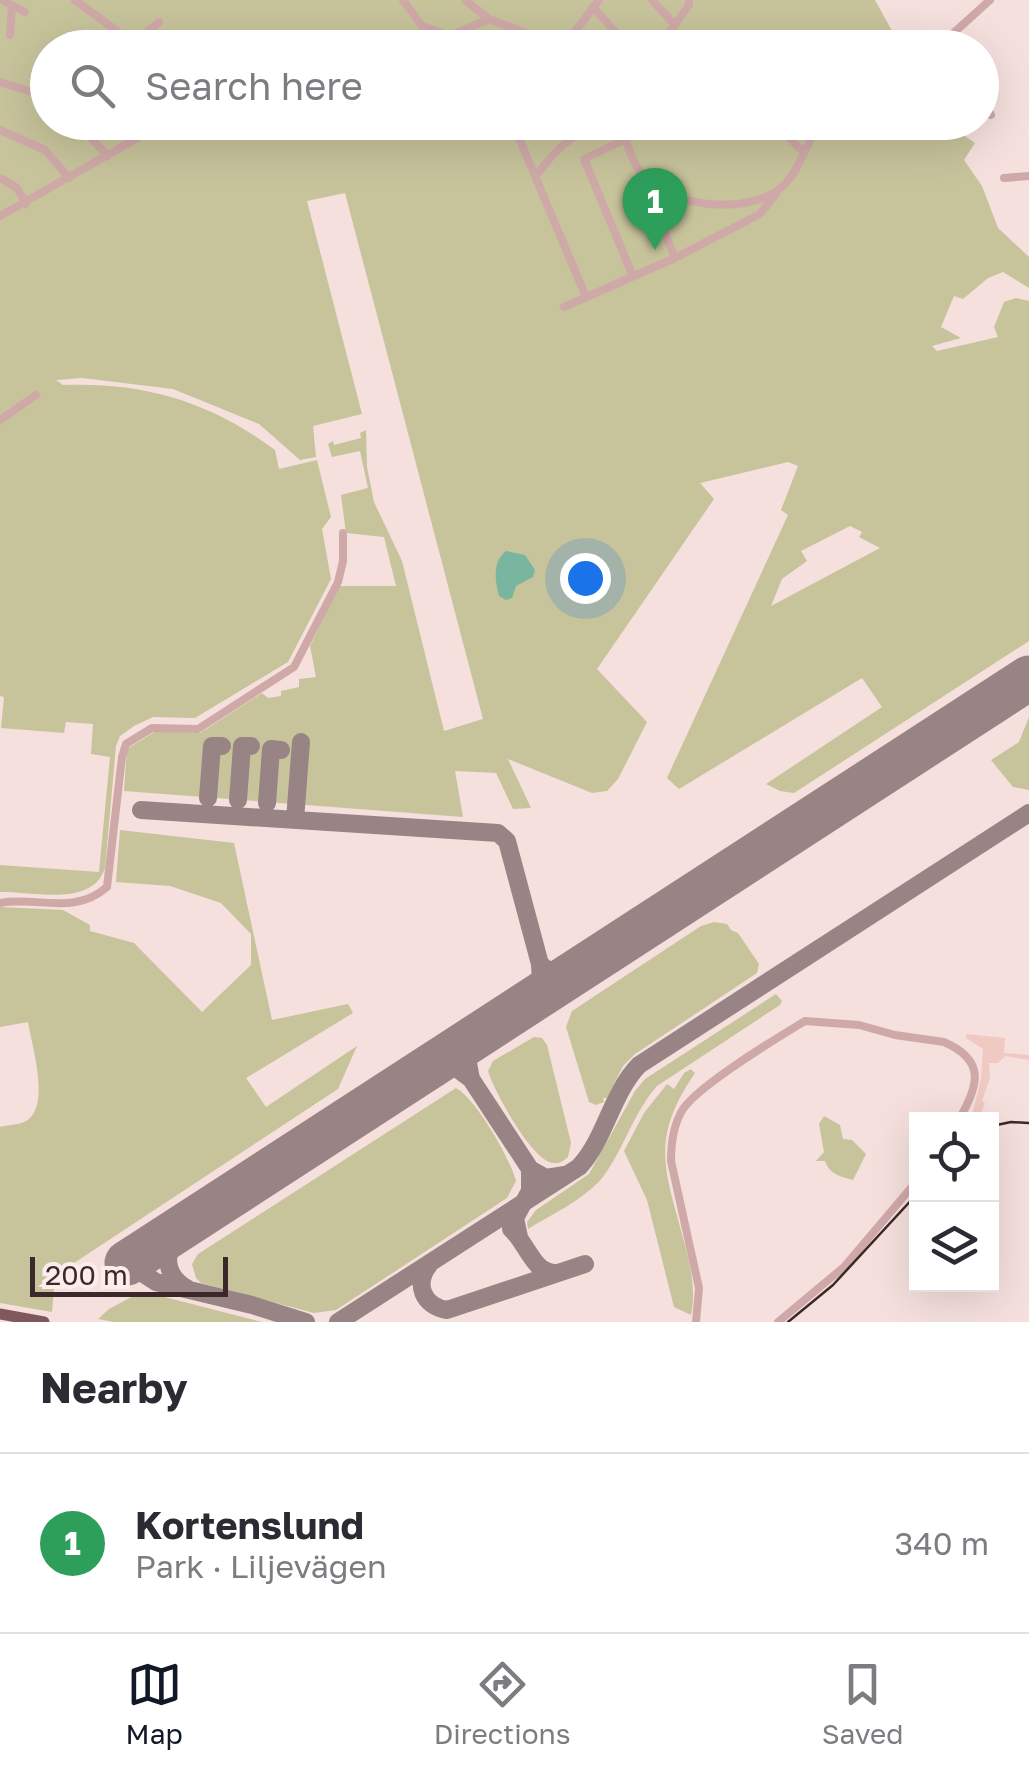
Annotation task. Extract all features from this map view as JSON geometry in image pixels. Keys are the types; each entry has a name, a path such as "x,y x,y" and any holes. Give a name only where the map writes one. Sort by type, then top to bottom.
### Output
{"main road":[{"path":"0,1314 44,1322"}],"street":[{"path":"2,0 25,12"},
{"path":"75,0 113,30"},
{"path":"403,0 422,26 430,30"},
{"path":"465,0 488,19 518,30"},
{"path":"652,0 676,25"},
{"path":"672,30 689,0"},
{"path":"957,30 990,0"},
{"path":"577,30 596,3 616,30"},
{"path":"10,35 12,6"},
{"path":"463,30 488,19"},
{"path":"150,30 158,22"},
{"path":"0,82 30,91"},
{"path":"0,130 45,150 69,178"},
{"path":"93,140 108,156"},
{"path":"0,216 135,140"},
{"path":"520,140 586,297"},
{"path":"536,176 568,140"},
{"path":"633,276 584,159 626,140 675,258"},
{"path":"792,140 804,152"},
{"path":"564,307 675,258 760,214 810,142"},
{"path":"641,174 660,190 704,205 748,202 778,190"},
{"path":"1004,178 1029,176"},
{"path":"0,178 16,188 26,204"},
{"path":"0,420 36,395"},
{"path":"0,903 16,900 74,905 107,888 126,744 152,728 198,729 294,667 338,582 344,562 343,533"},
{"path":"696,1322 699,1288 671,1162 676,1124 694,1096 805,1021 826,1021 944,1042 957,1048 972,1064 976,1076 963,1112"},
{"path":"778,1322 844,1268 909,1190"}],"shaded area":[{"path":"0,0 875,0 892,30 30,30 30,140 975,143 964,160 982,186 998,228 1029,257 1029,288 1003,272 988,278 963,299 954,296 941,327 961,338 932,346 937,351 998,337 994,327 1004,302 1016,298 1029,301 1029,641 794,793 766,784 882,707 862,678 679,789 667,778 788,515 781,510 798,466 788,462 700,483 714,499 597,669 647,722 618,779 607,791 592,793 508,759 531,808 513,809 496,773 455,771 463,817 124,791 127,749 156,731 200,733 262,693 268,698 281,696 281,691 299,687 299,679 316,677 310,646 339,586 396,586 384,537 346,533 341,495 368,488 360,451 332,457 328,444 361,438 360,433 366,430 367,467 374,502 402,561 444,731 483,719 345,193 307,201 362,414 313,426 316,457 300,460 259,424 173,389 82,378 56,380 63,385 148,391 200,407 275,450 279,469 317,460 331,517 322,529 331,579 288,662 195,718 153,717 120,736 105,868 88,888 60,895 0,892 0,865 99,872 110,757 91,754 93,724 66,722 64,733 1,728 4,697 0,696","holes":["850,526 862,532 859,537 880,548 771,606 782,579 807,561 801,551"]},
{"path":"506,551 525,555 535,570 533,577 516,586 512,598 506,600 499,596 496,572"},
{"path":"1029,717 1029,790 1013,787 991,760 1019,742"},
{"path":"120,830 234,843 272,1020 348,1004 353,1013 246,1078 266,1107 357,1046 338,1089 71,1265 54,1289 52,1312 0,1303 0,1127 22,1123 32,1115 39,1091 28,1022 0,1027 0,907 63,910 90,925 90,931 134,943 202,1012 251,965 251,934 221,903 170,886 116,882"},
{"path":"727,924 738,933 759,964 757,973 635,1054 623,1066 604,1102 589,1102 566,1027 572,1011 701,926"},
{"path":"776,994 782,1001 780,1005 657,1086 598,1183 528,1229 527,1222 536,1210 589,1174 645,1079"},
{"path":"966,1034 1005,1038 1004,1053 1029,1055 1029,1060 1005,1056 998,1063 989,1063 990,1078 981,1112 973,1112 983,1049"},
{"path":"534,1037 542,1038 547,1045 571,1143 568,1157 558,1163 544,1159 525,1138 488,1071 493,1061"},
{"path":"691,1069 695,1073 671,1119 665,1157 691,1272 691,1315 674,1307 647,1200 624,1151 644,1113 667,1084 674,1089"},
{"path":"456,1088 482,1116 507,1158 516,1181 507,1198 336,1310 314,1313 201,1283 196,1278 192,1264 198,1254"},
{"path":"824,1116 840,1125 843,1139 852,1140 866,1154 853,1180 833,1172 825,1161 816,1161 824,1152 819,1124"},
{"path":"139,1293 149,1293 262,1322 98,1319"}],"taxiway":[{"path":"295,820 301,742"},
{"path":"208,798 212,746 222,746"},
{"path":"238,800 242,746 251,746"},
{"path":"267,803 271,749 281,750"},
{"path":"141,810 498,833 507,841 540,964"},
{"path":"338,1322 579,1167 639,1065 1029,813"},
{"path":"529,1003 541,982 540,964 556,977 575,972"},
{"path":"431,1066 455,1067 471,1079 467,1058 477,1036"},
{"path":"471,1079 530,1169"},
{"path":"519,1237 515,1218 530,1191 530,1169 546,1178 565,1175"},
{"path":"185,1226 173,1242 168,1259 173,1276 188,1289"},
{"path":"511,1229 542,1269 558,1273"},
{"path":"144,1253 138,1267 156,1282 306,1322"},
{"path":"429,1265 422,1279 423,1293 432,1304 447,1310 585,1264"}],"runway":[{"path":"127,1263 1029,678"}],"tram line":[{"path":"999,1125 1029,1123"},
{"path":"788,1322 833,1285 910,1202"}],"place":[{"name":"Kortenslund","path":"655,250"}]}
